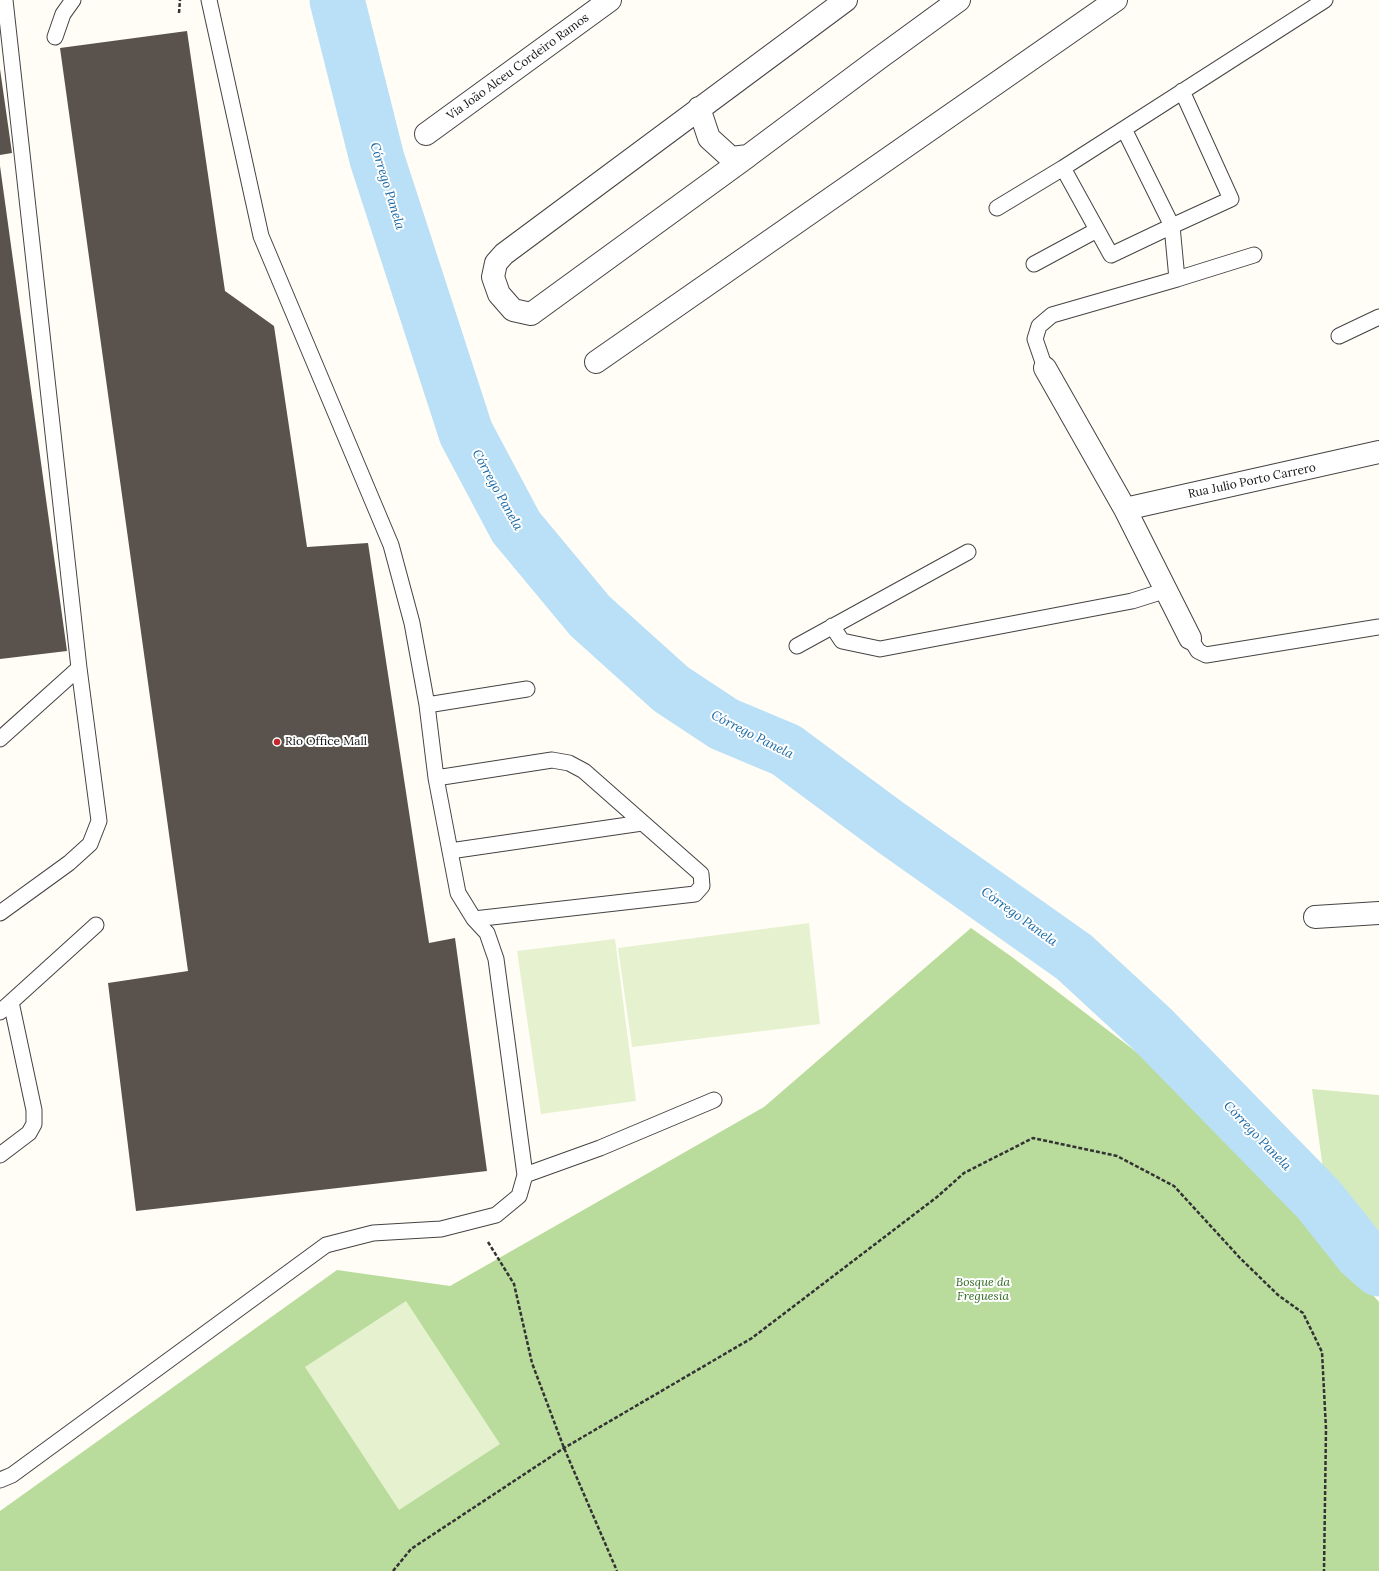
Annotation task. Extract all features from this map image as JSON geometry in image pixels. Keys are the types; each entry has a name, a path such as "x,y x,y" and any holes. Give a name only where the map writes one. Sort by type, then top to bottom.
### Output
{"street":[{"name":"Via João Alceu Cordeiro Ramos","path":"426,134 610,0"},
{"path":"846,0 698,108 504,254 496,263 494,277 499,294 513,310 531,314 959,0"},
{"path":"596,362 1116,0"},
{"path":"698,108 709,138 731,158 748,156"},
{"path":"1045,368 1125,509 1190,638"},
{"name":"Rua Julio Porto Carrero","path":"1125,509 1379,452"},
{"path":"1315,917 1379,913"}],"lane":[{"path":"0,913 69,863 90,844 99,821 79,668 5,0"},
{"path":"55,37 64,14 72,0"},
{"path":"0,1480 12,1475 326,1245 373,1233 441,1229 496,1215 519,1196 525,1175 496,959 487,933 474,919 458,892 436,778 427,704 412,623 391,545 261,236 209,0"},
{"path":"997,208 1063,168 1325,0"},
{"path":"1063,168 1111,255 1231,199 1182,91"},
{"path":"1124,129 1172,226 1177,279"},
{"path":"1034,264 1097,230"},
{"path":"1045,368 1035,339 1039,326 1052,315 1254,255"},
{"path":"1339,336 1379,317"},
{"path":"797,646 968,552"},
{"path":"832,626 842,641 880,649 1132,601 1167,590"},
{"path":"1190,638 1198,651 1206,655 1379,627"},
{"path":"0,739 79,668"},
{"path":"427,704 527,689"},
{"path":"436,778 552,760 569,763 584,771 701,874 702,886 695,894 474,919"},
{"path":"450,851 642,823"},
{"path":"0,1012 96,925"},
{"path":"0,1155 29,1134 34,1124 34,1110 11,1002"},
{"path":"525,1175 600,1148 714,1100"}],"path":[{"path":"179,13 180,0"},
{"path":"393,1571 410,1549 564,1448 752,1338 937,1197 964,1173 1032,1138 1117,1156 1174,1186 1240,1258 1278,1295 1303,1313 1322,1352 1326,1429 1324,1571"},
{"path":"475,1220 514,1284 532,1362 564,1448 617,1571"}],"green space":[{"path":"809,923 820,1024 632,1047 618,948"},
{"name":"Bosque da Freguesia","path":"971,928 1012,957 1198,1099 1379,1302 1379,1571 0,1571 0,1511 337,1270 450,1286 764,1107"},
{"path":"615,939 636,1101 541,1114 517,951"},
{"path":"1312,1089 1379,1095 1379,1254 1324,1176"},
{"path":"406,1301 500,1444 399,1510 305,1367"}],"water":[{"path":"327,0 349,0 395,212 361,126"}],"building":[{"name":"Rio Office Mall","path":"187,31 225,291 274,326 307,547 368,543 429,943 455,938 487,1171 136,1211 108,983 188,971 60,48"},
{"path":"0,69 12,153 0,155"},
{"path":"0,166 67,651 0,659"}],"waterway":[{"name":"Córrego Panela","path":"337,0 377,159 466,433 516,527 590,616 671,689 724,724 786,750 890,827 1074,957 1152,1029 1319,1200 1362,1254 1379,1269"}],"place":[{"name":"Rio Office Mall","path":"277,742"}]}
